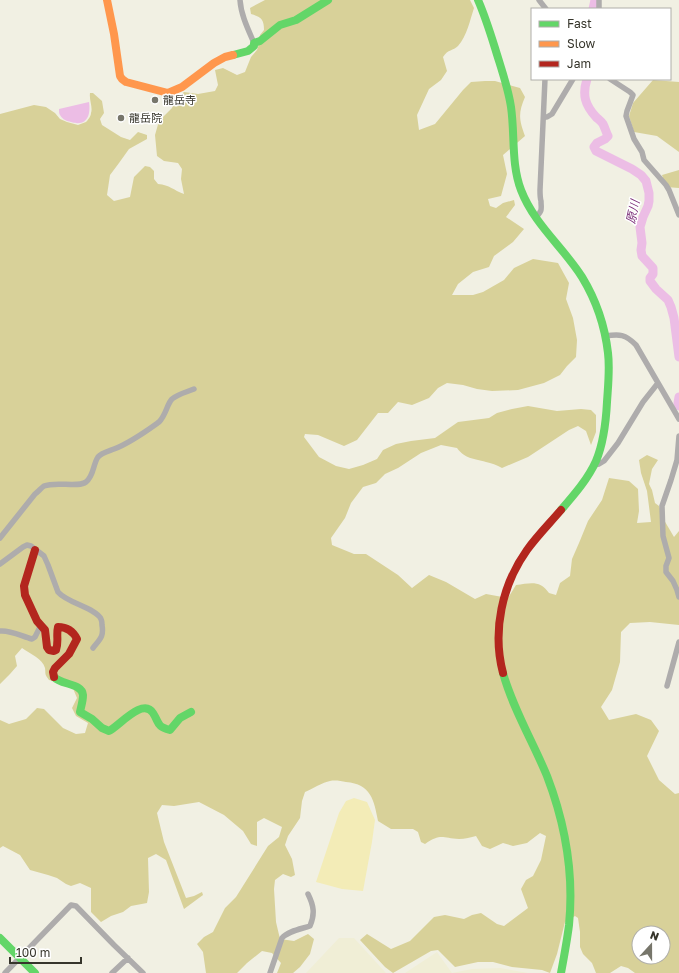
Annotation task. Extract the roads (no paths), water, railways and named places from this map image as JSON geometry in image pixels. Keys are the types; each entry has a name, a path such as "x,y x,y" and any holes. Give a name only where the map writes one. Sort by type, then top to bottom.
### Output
{"street":[{"path":"107,0 120,76 126,82 168,93 173,92 192,81 220,59 237,53 246,52 254,46 246,26 240,0"},
{"path":"254,43 260,41 280,25 296,20 328,0"},
{"path":"478,0 501,70 510,104 518,179 530,208 585,282 600,315 605,336 608,366 604,433 600,451 594,465 581,487 526,552 518,564 506,591 499,627 499,649 503,675 509,694 547,777 558,808 565,838 570,889 566,943 561,973"},
{"path":"539,0 545,8"},
{"path":"536,216 542,208 540,190 546,80"},
{"path":"544,117 552,114 572,80"},
{"path":"612,80 633,95 626,116 634,139 642,152 644,160 670,190 679,215"},
{"path":"605,336 616,334 623,335 629,338 636,345 679,419"},
{"path":"594,465 604,461 618,443 658,383"},
{"path":"0,538 41,488 55,484 79,484 86,482 90,477 98,457 105,452 125,445 155,426 163,418 171,400 177,395 194,389"},
{"path":"679,436 677,460 662,506 664,536 669,558 666,566 666,572 673,581 679,597"},
{"path":"0,564 27,545 31,546 44,556 61,596 85,607 98,615 101,619 103,633 93,648"},
{"path":"35,550 24,586 25,595 37,620 45,630 49,650 53,652 58,648 56,631 58,627 61,626 71,630 74,634 76,639 75,643 66,658 55,666 52,676 55,680 80,688 83,692 80,712 92,718 102,728 109,731 115,728 134,712 145,708 150,709 158,725 164,729 170,730 179,719 191,712"},
{"path":"0,631 6,630 32,639 35,637 41,625"},
{"path":"667,686 679,642"},
{"path":"270,973 282,938 289,933 310,926 312,921 313,906 308,894"},
{"path":"5,973 71,905 76,906 143,973"},
{"path":"0,938 35,973"},
{"path":"112,973 128,958"}],"waterway":[{"name":"原川","path":"593,8 595,0"},
{"name":"原川","path":"587,80 585,95 587,104 592,113 603,124 608,136 597,143 594,147 596,151 632,169 641,175 646,181 649,201 640,227 642,256 653,268 653,274 650,281 668,300 671,307 674,318 679,357"},
{"name":"原川","path":"679,397 679,406"}],"place":[{"name":"龍岳寺","path":"155,100"},
{"name":"龍岳院","path":"121,118"}]}
